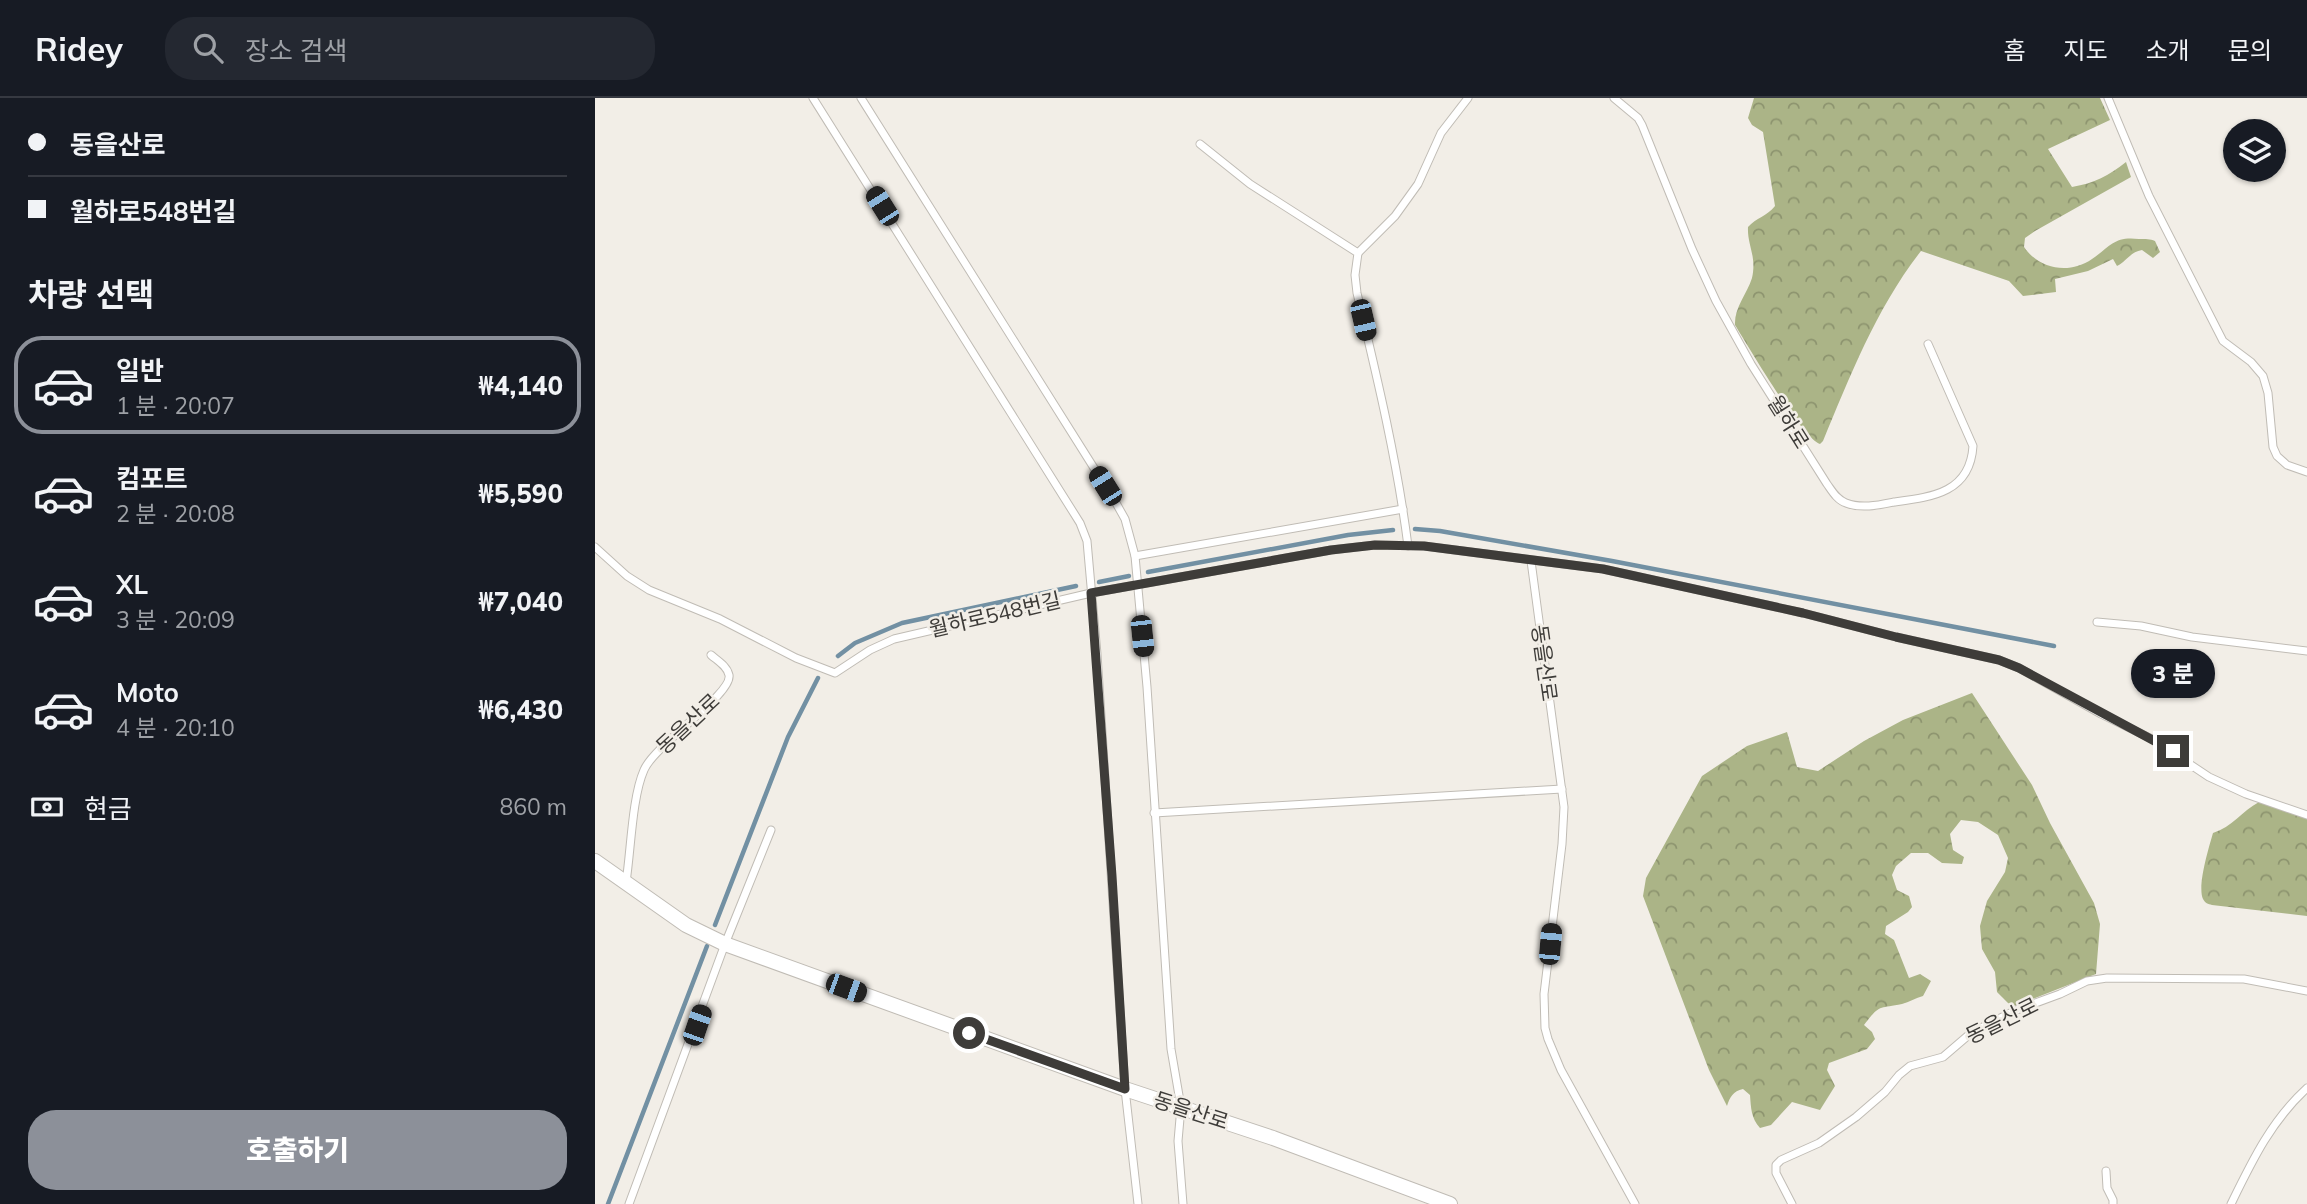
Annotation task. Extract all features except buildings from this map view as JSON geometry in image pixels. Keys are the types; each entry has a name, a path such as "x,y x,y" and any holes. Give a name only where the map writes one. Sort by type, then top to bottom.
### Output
{"street":[{"name":"동을산로","path":"595,861 686,925 725,944 1125,1089 1273,1138 1450,1204"}],"lane":[{"path":"813,98 1080,523 1087,541 1125,1089 1138,1204"},
{"path":"860,98 1125,519 1135,556 1147,687 1171,1049 1181,1107 1178,1141 1183,1204"},
{"path":"1408,546 1387,419 1355,275 1358,253 1395,216 1418,184 1441,133 1468,98"},
{"name":"월하로","path":"1615,98 1643,125 1703,274 1751,364 1827,484 1845,503 1870,506 1924,498 1940,494 1965,476 1972,460 1973,446 1928,344"},
{"path":"2108,98 2149,196 2223,341 2251,362 2263,376 2268,393 2273,447 2277,456 2287,465 2307,471"},
{"path":"1200,144 1250,184 1358,253"},
{"path":"1135,556 1403,509"},
{"name":"월하로548번길","path":"595,547 627,576 649,590 720,620 796,658 835,673 870,650 894,639 1091,593 1331,550 1375,545 1424,546 1603,569 1678,584 1999,660 2152,739 2209,777 2246,794 2307,815"},
{"name":"동을산로","path":"1531,561 1562,789 1562,844 1544,994 1545,1028 1561,1070 1635,1204"},
{"path":"2097,622 2307,651"},
{"name":"동을산로","path":"626,882 640,784 649,761 662,745 716,698 729,683 729,674 724,666 711,655"},
{"path":"1154,814 1562,789"},
{"path":"629,1204 725,944 771,830"},
{"name":"동을산로","path":"1792,1204 1776,1173 1776,1165 1781,1160 1819,1143 1856,1117 1875,1102 1910,1066 1943,1057 1962,1038 1993,1021 2087,981 2107,978 2244,979 2307,991"},
{"path":"2231,1204 2262,1142 2288,1106 2307,1088"},
{"path":"2106,1171 2107,1188 2113,1204"}],"green space":[{"path":"1754,98 2100,98 2110,120 2048,149 2072,187 2101,178 2126,162 2131,177 2035,231 2025,238 2024,247 2046,265 2064,268 2083,264 2113,243 2124,239 2153,240 2160,252 2153,258 2142,250 2138,251 2117,266 2113,259 2088,271 2055,279 2056,292 2023,296 2009,281 1921,251 1878,319 1820,444 1801,426 1735,325 1741,301 1752,278 1753,257 1748,227 1775,206 1763,132 1752,125 1748,118"},
{"path":"1972,693 2032,785 2094,903 2100,924 2096,974 2012,1007 1997,992 1995,972 1982,949 1980,926 1987,901 2005,872 2008,858 1998,835 1978,822 1961,820 1950,834 1953,850 1964,857 1962,864 1942,863 1928,853 1911,853 1896,866 1892,875 1897,890 1909,896 1912,907 1886,926 1885,934 1894,940 1909,978 1920,974 1931,981 1923,996 1880,1008 1873,1014 1864,1025 1875,1039 1867,1049 1829,1063 1827,1070 1835,1086 1820,1110 1792,1102 1771,1125 1760,1128 1753,1117 1750,1095 1743,1089 1737,1091 1727,1106 1709,1070 1643,896 1646,878 1702,776 1747,746 1787,732 1797,767 1818,771 1903,720"},
{"path":"2259,802 2307,818 2307,916 2212,905 2203,899 2202,876 2213,833 2226,827"}],"waterway":[{"path":"1415,529 1612,561 2054,646"},
{"path":"1148,572 1348,535 1393,530"},
{"path":"1099,582 1129,576"},
{"path":"838,656 855,643 902,623 1076,586"},
{"path":"715,925 788,737 818,678"},
{"path":"608,1204 707,946"}],"route":[{"path":"969,1033 1125,1089 1091,593 1331,550 1375,545 1424,546 1603,569 1678,584 1999,660 2019,668 2173,751"}]}
